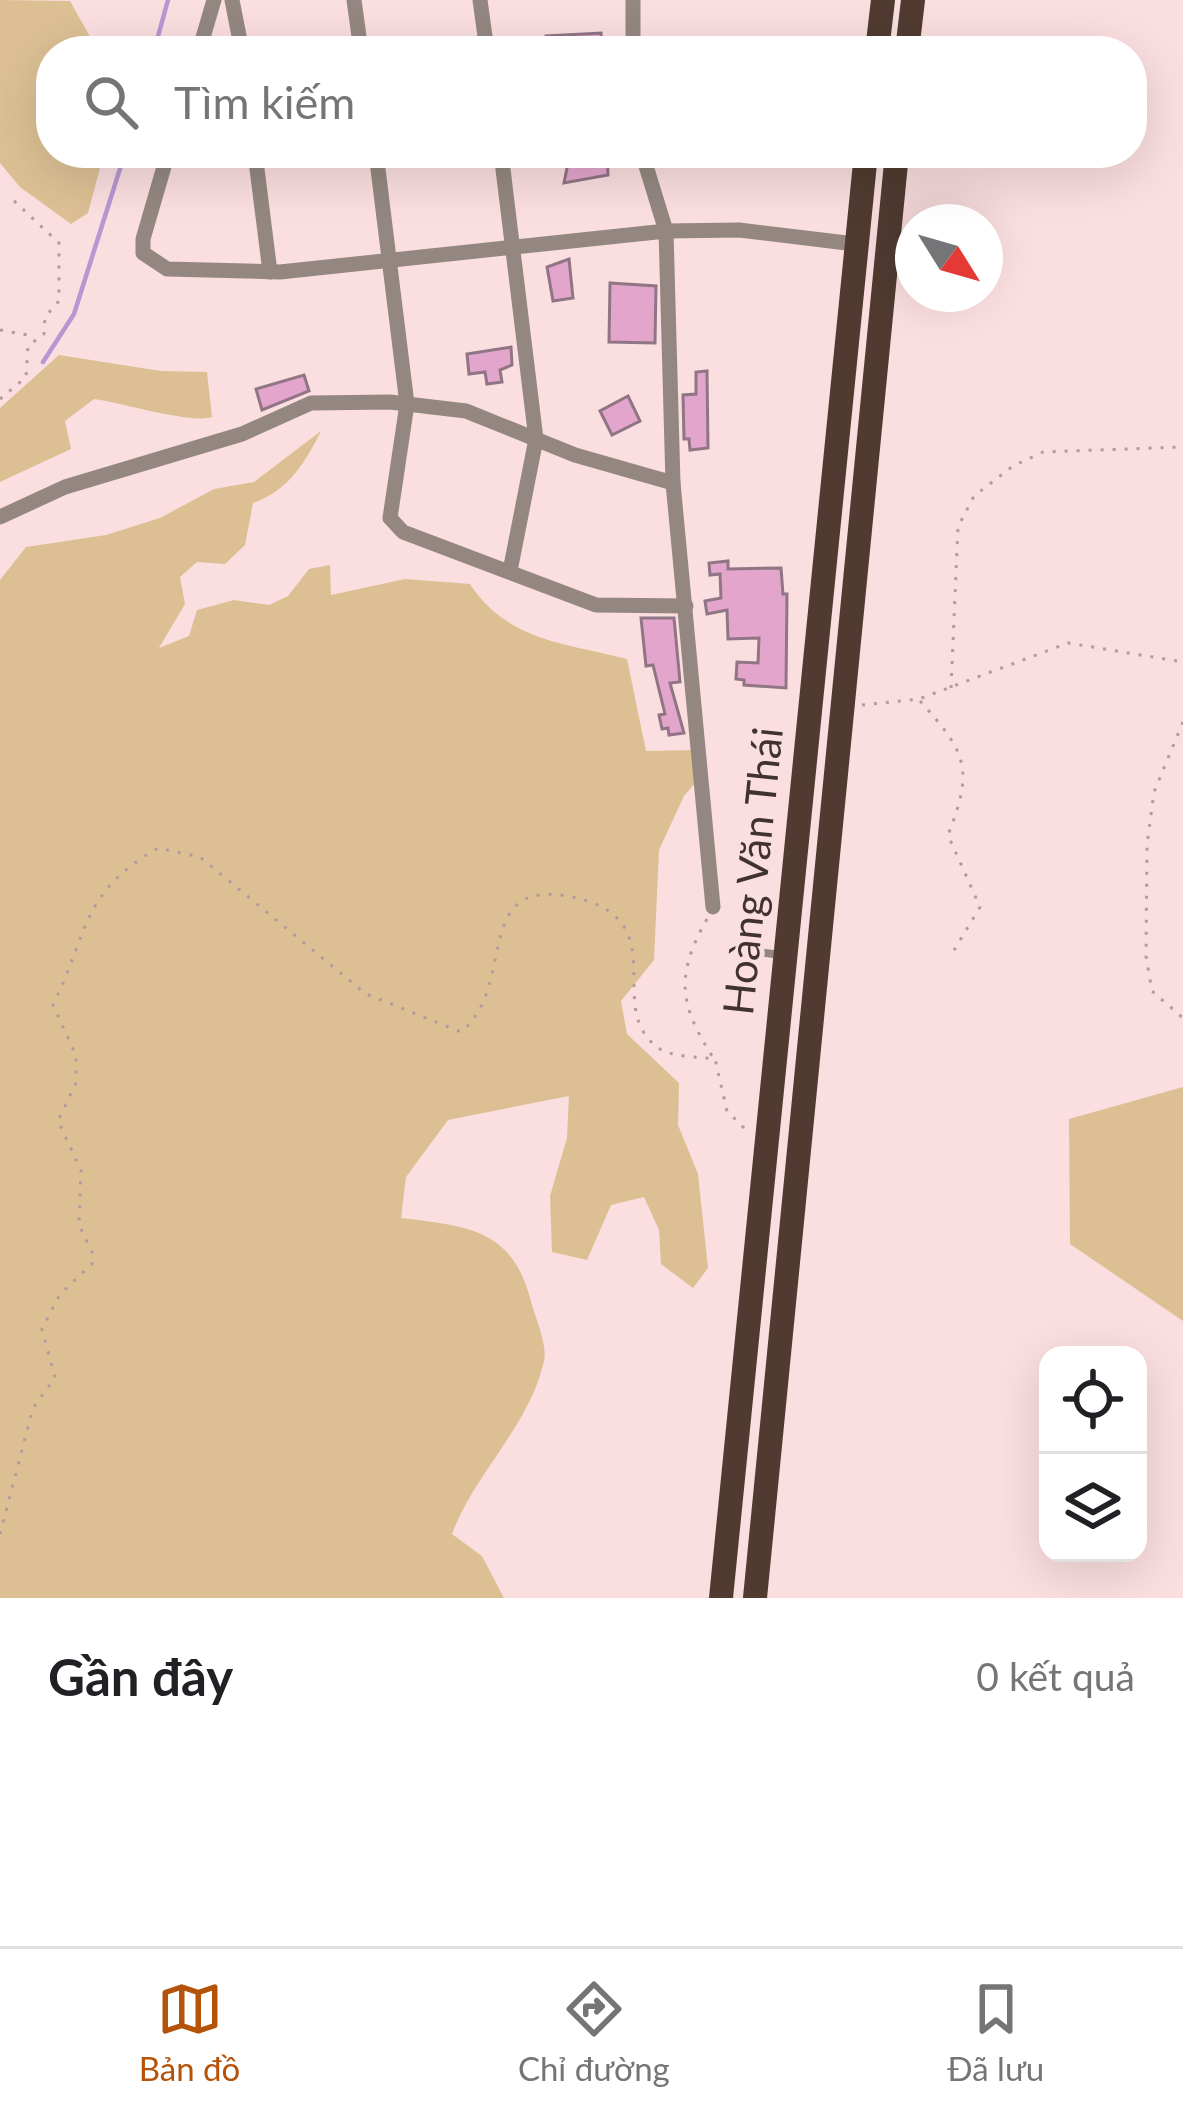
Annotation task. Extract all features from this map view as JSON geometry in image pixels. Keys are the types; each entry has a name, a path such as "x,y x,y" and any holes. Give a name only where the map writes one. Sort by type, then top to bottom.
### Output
{"main road":[{"path":"879,36 883,0"},
{"path":"909,36 913,0"},
{"name":"Hoàng Văn Thái","path":"722,1598 864,168"},
{"name":"Hoàng Văn Thái","path":"755,1598 895,168"},
{"path":"855,244 886,248"}],"street":[{"path":"203,36 214,0"},
{"path":"232,0 239,36"},
{"path":"354,0 359,36"},
{"path":"480,0 485,36"},
{"path":"633,0 633,36"},
{"path":"164,168 143,253 167,269 270,272 666,231 739,230 855,244"},
{"path":"257,168 270,272"},
{"path":"378,168 407,404 390,518 403,532 610,608 686,606"},
{"path":"503,168 536,439 510,571"},
{"path":"647,168 666,231 673,483 713,907"},
{"path":"3,518 65,487 242,434 311,403 407,404 466,411 673,483"}],"lane":[{"path":"736,949 783,955"}],"path":[{"path":"0,330 44,334 45,317 59,302 62,250 12,199"},
{"path":"0,399 26,377 28,346 35,336"},
{"path":"951,688 958,527 974,496 1013,466 1042,452 1183,448"},
{"path":"842,707 919,699 1068,643 1183,662"},
{"path":"919,699 964,755 964,793 948,835 980,907 950,957"},
{"path":"1183,722 1154,792 1146,956 1152,992 1183,1018"},
{"path":"0,1534 33,1408 55,1378 42,1328 60,1294 92,1264 92,1252 79,1225 81,1170 58,1121 76,1083 76,1055 53,1005 89,909 119,871 158,848 200,856 367,994 461,1032 480,1017 492,989 506,914 520,900 545,891 593,901 620,921 633,940 638,970 634,1004 640,1029 663,1052 715,1059"},
{"path":"713,907 693,943 686,975 687,1016 715,1059 727,1111 764,1141"}],"shaded area":[{"path":"0,0 70,1 90,36 36,36 36,168 100,168 88,213 71,224 20,187 0,163"},
{"path":"59,355 161,371 207,372 212,417 173,415 94,399 65,421 71,449 0,482 0,408"},
{"path":"321,431 294,474 253,503 245,545 225,564 197,562 180,577 185,604 159,648 189,636 197,610 234,600 269,605 288,596 309,569 330,565 331,595 405,579 470,584 502,618 521,629 627,659 646,751 695,750 704,773 684,796 659,850 654,960 621,1001 627,1034 679,1083 678,1125 698,1174 708,1268 693,1288 661,1264 659,1230 644,1197 611,1205 587,1260 552,1252 550,1196 567,1138 569,1096 448,1120 406,1177 401,1218 464,1228 497,1244 522,1275 544,1346 544,1361 527,1407 452,1534 482,1556 504,1598 0,1598 0,580 26,547 106,535 160,518 214,489 254,482"},
{"path":"1183,1087 1183,1321 1070,1244 1069,1119"}],"building":[{"path":"567,168 608,168 608,175 564,183"},
{"path":"569,259 573,298 553,301 547,267"},
{"path":"610,283 656,286 655,343 609,342"},
{"path":"511,347 512,365 500,370 502,382 487,384 485,372 469,374 467,354"},
{"path":"707,371 708,448 690,450 689,439 684,439 683,395 696,394 696,372"},
{"path":"304,375 309,391 262,410 256,389"},
{"path":"628,396 640,421 612,435 600,411"},
{"path":"728,561 728,569 781,568 783,594 787,594 786,688 744,685 744,680 736,679 737,662 758,663 759,638 728,639 727,610 707,614 705,601 721,598 720,574 710,575 709,563"},
{"path":"641,618 674,618 680,682 670,683 684,733 669,735 668,728 662,729 659,715 665,714 653,665 646,666"}],"waterway":[{"path":"158,36 168,0"},
{"path":"43,362 74,314 120,168"}]}
